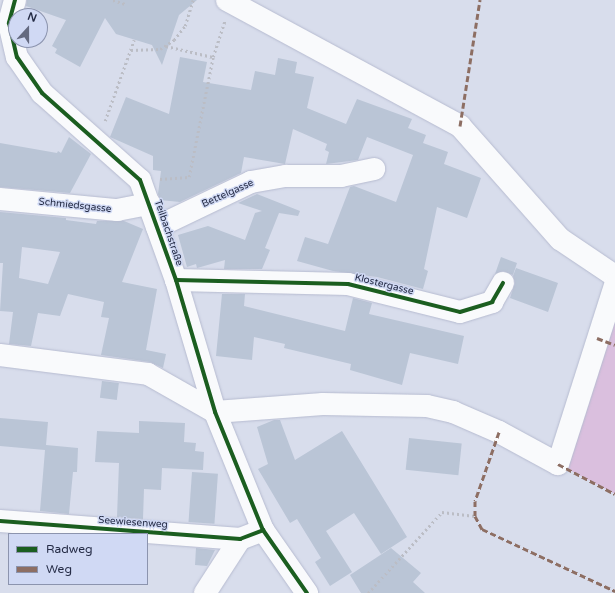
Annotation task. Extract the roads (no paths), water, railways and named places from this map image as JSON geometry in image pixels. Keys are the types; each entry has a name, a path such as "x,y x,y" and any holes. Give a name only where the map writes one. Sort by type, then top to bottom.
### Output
{"street":[{"name":"Teilbachstraße","path":"15,0 6,31 18,57 42,93 140,180 176,280 215,412 263,530 307,593"},
{"path":"229,1 460,126 560,239 615,276"},
{"name":"Bettelgasse","path":"157,227 251,182 286,176 341,176 374,169"},
{"name":"Schmiedsgasse","path":"0,199 117,210 149,204"},
{"name":"Klostergasse","path":"176,280 348,284 460,312 492,302 503,283"},
{"path":"0,355 148,374 215,412 323,404 427,406 452,412 499,432 558,464 615,286"},
{"name":"Seewiesenweg","path":"0,521 240,539 263,530"},
{"path":"205,593 240,539"}]}
